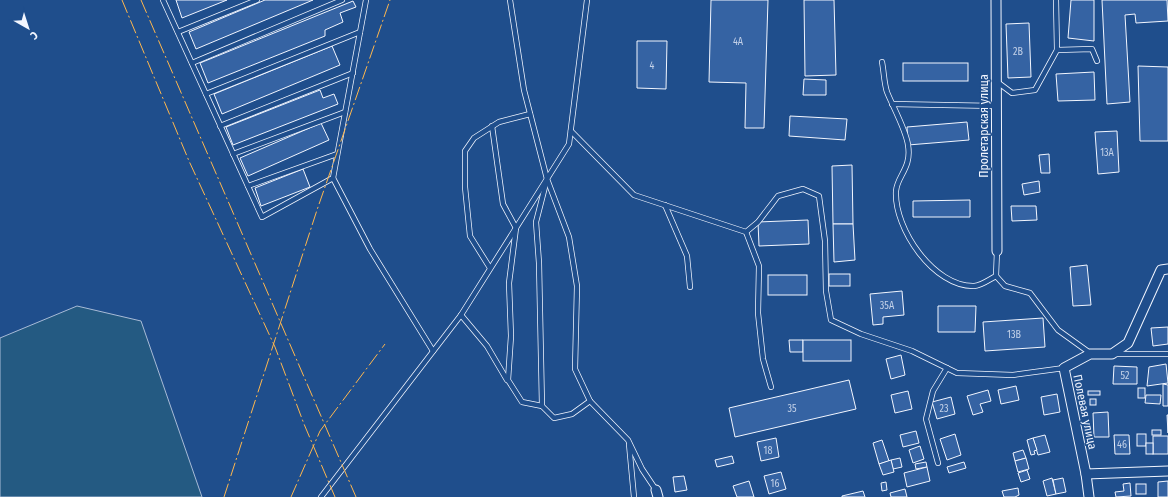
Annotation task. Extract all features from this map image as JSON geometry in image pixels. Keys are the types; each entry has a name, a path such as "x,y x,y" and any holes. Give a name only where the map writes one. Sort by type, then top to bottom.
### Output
{"street":[{"name":"Пролетарская улица","path":"996,0 997,251"},
{"path":"1112,354 1128,342 1142,316 1160,270 1168,270"},
{"name":"Полевая улица","path":"1087,496 1086,474 1064,368 1090,354 1112,354"},
{"path":"1086,474 1168,471"}],"lane":[{"path":"163,0 262,217 333,178"},
{"path":"178,32 257,0"},
{"path":"192,63 342,0"},
{"path":"366,0 333,178 370,249 433,351"},
{"path":"510,0 524,90 547,179 569,237 577,286 574,369 590,401 628,440 642,469 657,494"},
{"path":"321,497 461,315 569,144 587,0"},
{"path":"996,81 1012,93 1036,90 1057,50 1056,0"},
{"path":"206,94 360,32"},
{"path":"1057,50 1092,49 1097,61"},
{"path":"882,62 886,90 908,145 908,165 896,190 899,217 910,240 924,260 955,283 975,286 996,276"},
{"path":"220,126 353,73"},
{"path":"892,104 996,106"},
{"path":"233,154 345,112"},
{"path":"490,268 470,236 465,187 466,152 474,138 492,126 499,122 530,114"},
{"path":"492,126 503,204 516,228 509,283 511,336 508,380"},
{"path":"571,131 634,196 746,232"},
{"path":"248,186 338,154"},
{"path":"542,406 539,262 536,222 547,179"},
{"path":"746,232 758,222 778,196 804,189 819,196 825,241 826,291 831,320 861,334 912,351 957,373 1013,375 1064,368"},
{"path":"665,205 687,256 690,287"},
{"path":"746,232 759,266 758,313 763,359 771,387"},
{"path":"997,251 996,276 1005,286 1030,293 1058,330 1090,354"},
{"path":"461,315 487,346 522,402 542,406 554,418 572,414 590,401"},
{"path":"1112,354 1168,354"},
{"path":"938,463 926,419 933,391 947,368"},
{"path":"628,440 634,497"}],"shaded area":[{"path":"77,306 141,321 202,497 0,497 0,338"}],"building":[{"path":"176,0 227,0 182,18"},
{"path":"265,0 313,0 196,49 189,32"},
{"path":"711,0 768,0 764,128 745,128 746,83 709,82"},
{"path":"804,0 834,0 836,75 805,76"},
{"path":"1071,0 1094,0 1094,41 1068,38"},
{"path":"1102,0 1167,0 1168,21 1136,23 1135,14 1125,15 1130,102 1107,104"},
{"path":"353,1 356,7 340,13 343,22 325,30 325,36 208,83 200,63"},
{"path":"1029,23 1031,77 1008,78 1006,24"},
{"path":"637,41 667,41 666,89 637,88"},
{"path":"332,46 340,65 222,114 214,94"},
{"path":"903,63 968,63 968,81 903,81"},
{"path":"1138,66 1168,67 1168,141 1140,141"},
{"path":"1094,72 1095,100 1058,101 1056,74"},
{"path":"804,79 826,80 826,95 803,95"},
{"path":"320,90 323,98 334,94 338,104 233,145 226,127"},
{"path":"790,116 847,119 845,140 789,136"},
{"path":"967,122 969,140 908,145 907,127"},
{"path":"321,123 329,140 248,176 240,158"},
{"path":"1117,131 1119,172 1098,174 1095,132"},
{"path":"1049,154 1050,173 1041,173 1039,155"},
{"path":"852,165 853,224 833,224 832,166"},
{"path":"303,169 310,187 261,206 255,188"},
{"path":"1039,181 1040,192 1024,195 1022,184"},
{"path":"970,200 970,217 913,217 913,201"},
{"path":"1011,206 1036,206 1037,220 1012,221"},
{"path":"808,220 809,244 759,246 758,222"},
{"path":"833,224 853,224 855,260 834,262"},
{"path":"1087,265 1091,305 1073,306 1070,267"},
{"path":"829,274 850,274 850,286 829,286"},
{"path":"768,275 807,275 807,295 768,295"},
{"path":"902,291 904,315 883,317 883,324 873,325 870,294"},
{"path":"938,306 976,306 975,332 938,332"},
{"path":"1043,318 1045,347 985,351 983,322"},
{"path":"1168,327 1168,344 1153,346 1151,328"},
{"path":"789,340 803,340 803,352 790,352"},
{"path":"803,340 851,340 851,361 803,361"},
{"path":"901,355 905,375 891,379 886,359"},
{"path":"1166,364 1168,383 1147,386 1149,367"},
{"path":"1114,366 1137,367 1137,384 1113,384"},
{"path":"849,380 856,409 735,437 729,408"},
{"path":"1163,384 1168,385 1168,406 1163,406"},
{"path":"1016,386 1019,400 1001,404 998,390"},
{"path":"1138,388 1145,388 1145,398 1138,398"},
{"path":"988,390 991,401 980,404 983,412 973,415 967,396"},
{"path":"908,391 912,409 895,413 891,395"},
{"path":"1088,391 1100,391 1100,395 1088,395"},
{"path":"1057,394 1060,412 1044,415 1041,397"},
{"path":"1146,395 1161,395 1160,404 1145,403"},
{"path":"951,397 955,414 937,419 932,402"},
{"path":"1090,399 1096,399 1096,405 1090,405"},
{"path":"1108,412 1109,437 1094,437 1093,413"},
{"path":"1152,430 1161,430 1161,435 1152,435"},
{"path":"916,431 919,443 903,447 900,435"},
{"path":"955,434 961,455 947,460 940,439"},
{"path":"1137,434 1146,434 1146,446 1137,446"},
{"path":"1045,435 1050,452 1038,455 1033,438"},
{"path":"1114,435 1129,435 1130,454 1115,454"},
{"path":"1153,436 1168,436 1168,454 1153,454"},
{"path":"776,438 779,457 761,461 757,442"},
{"path":"1033,438 1037,450 1034,451 1035,454 1031,455 1027,440"},
{"path":"882,440 889,461 879,464 873,443"},
{"path":"1146,443 1153,443 1153,454 1146,454"},
{"path":"920,446 924,459 913,463 909,450"},
{"path":"1023,450 1026,458 1015,461 1013,453"},
{"path":"732,456 734,463 717,467 715,460"},
{"path":"900,458 902,467 893,469 891,460"},
{"path":"1026,458 1029,469 1018,472 1015,461"},
{"path":"891,460 894,472 883,475 879,464"},
{"path":"926,462 927,467 916,469 915,464"},
{"path":"964,462 966,468 949,473 947,467"},
{"path":"927,467 930,481 907,487 904,473"},
{"path":"1027,470 1030,479 1021,482 1018,473"},
{"path":"781,472 786,489 769,494 764,476"},
{"path":"684,476 687,490 675,492 673,477"},
{"path":"1052,478 1056,494 1047,496 1043,481"},
{"path":"1063,478 1066,492 1056,494 1053,480"},
{"path":"749,481 754,497 737,497 733,486"},
{"path":"1168,481 1168,497 1158,497 1158,482"},
{"path":"886,482 887,490 882,491 881,483"},
{"path":"1130,483 1131,496 1116,497 1115,492 1124,491 1123,484"},
{"path":"1136,484 1146,484 1146,494 1136,494"},
{"path":"1018,488 1019,495 1015,497 1004,497 1002,491"},
{"path":"905,489 907,497 891,497 890,493"},
{"path":"863,491 865,497 842,497 842,496"}],"power":[{"path":"122,0 189,161 275,347 304,424 335,497"},
{"path":"141,0 356,497"},
{"path":"224,497 317,210 390,0"},
{"path":"291,497 320,431 385,344"}]}
